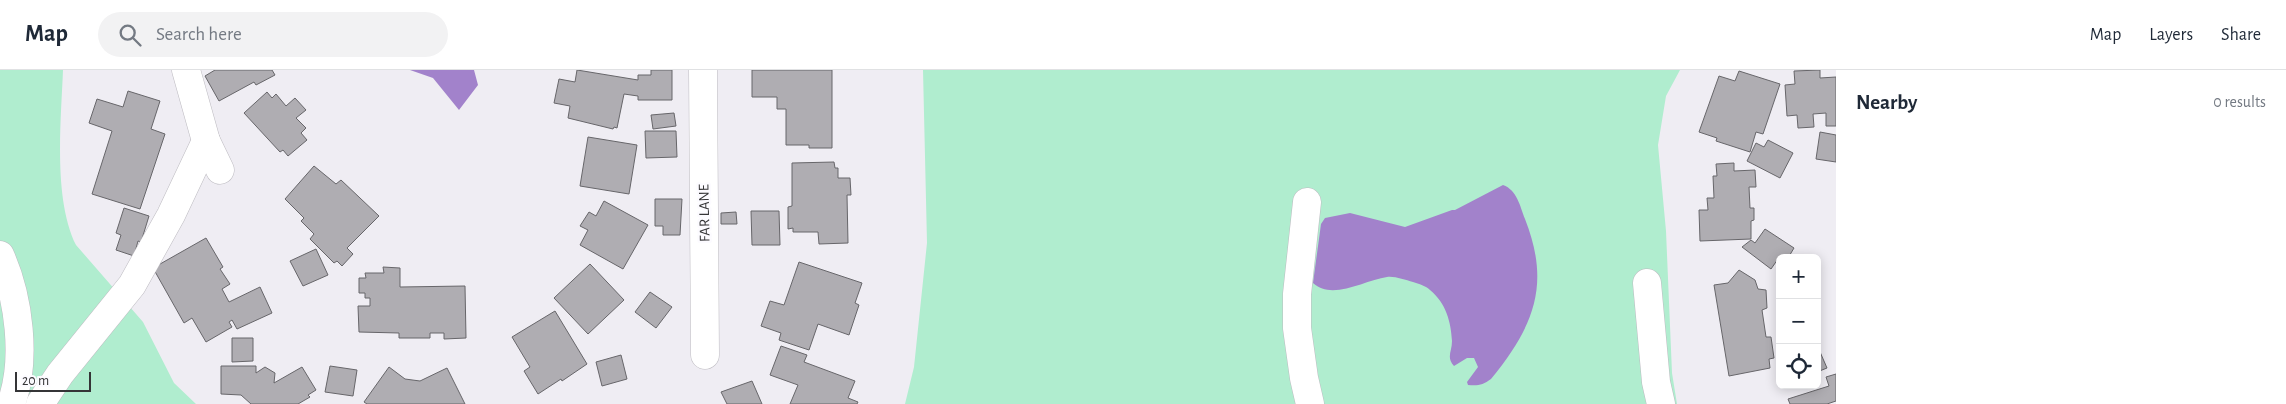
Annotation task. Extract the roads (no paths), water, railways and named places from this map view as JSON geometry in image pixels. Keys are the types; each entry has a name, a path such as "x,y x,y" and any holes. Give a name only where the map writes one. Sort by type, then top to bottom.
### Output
{"street":[{"path":"186,70 206,141 220,170"},
{"name":"FAR LANE","path":"702,70 705,355"},
{"path":"40,404 60,374 132,285 172,215 206,141"},
{"path":"1307,202 1296,294 1301,362 1306,394 1310,404"},
{"path":"0,255 18,320 20,344 18,379 12,404"},
{"path":"1647,284 1656,382 1661,404"}]}
